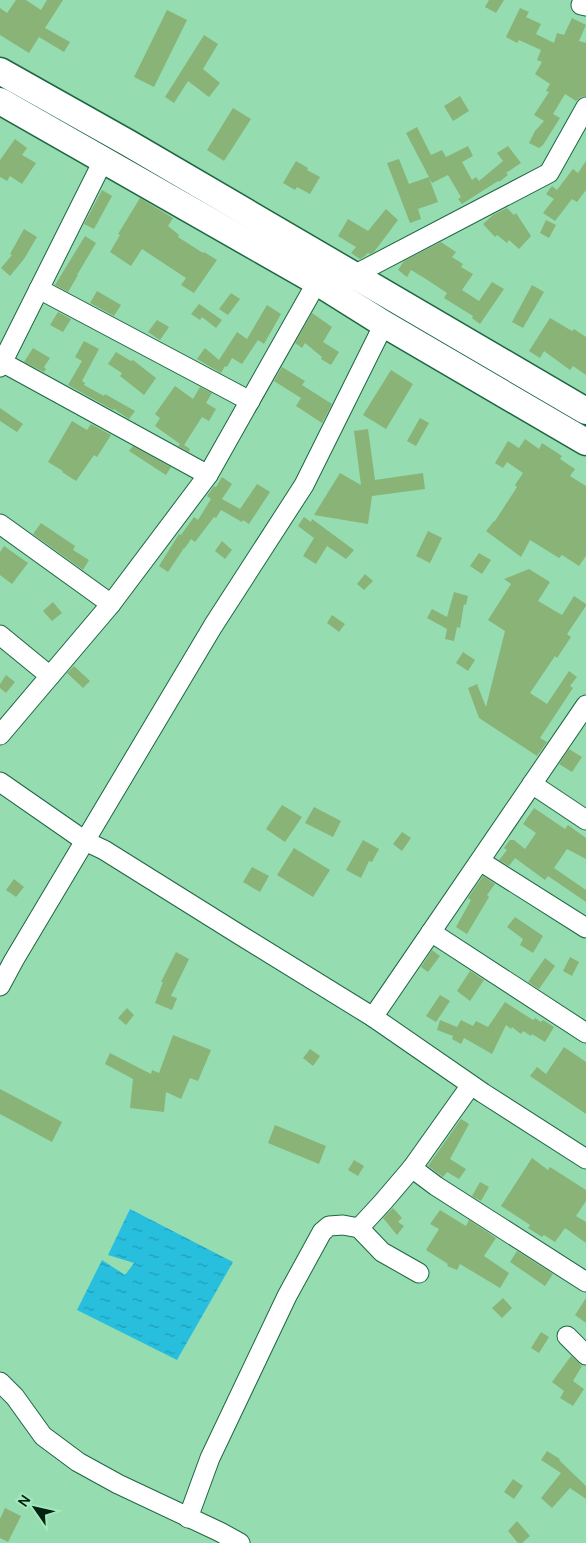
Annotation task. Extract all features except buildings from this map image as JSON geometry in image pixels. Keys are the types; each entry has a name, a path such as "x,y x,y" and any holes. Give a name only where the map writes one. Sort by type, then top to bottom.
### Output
{"highway":[{"path":"0,71 128,143 586,412"},
{"path":"0,101 317,282 384,324 586,442"}],"street":[{"path":"354,276 549,173 586,107"},
{"path":"104,159 1,363 208,475"},
{"path":"0,735 111,604 208,475 317,282"},
{"path":"39,289 250,401"},
{"path":"0,986 213,626 304,485 384,324"},
{"path":"0,524 111,604"},
{"path":"0,635 50,676"},
{"path":"373,1017 586,705"},
{"path":"0,782 85,840 373,1017 471,1085 586,1159"},
{"path":"532,784 586,820"},
{"path":"480,861 586,928"},
{"path":"431,932 586,1033"},
{"path":"359,1228 412,1168 471,1085"},
{"path":"412,1168 436,1186 586,1282"},
{"path":"188,1518 210,1458 287,1296 322,1232 329,1226 343,1225 359,1228 382,1252 419,1273"},
{"path":"567,1336 586,1356"},
{"path":"0,1382 15,1398 43,1436 78,1462 118,1484 240,1543"}],"water":[{"path":"130,1209 233,1262 177,1360 77,1310 102,1260 125,1275 134,1263 108,1255"}]}
